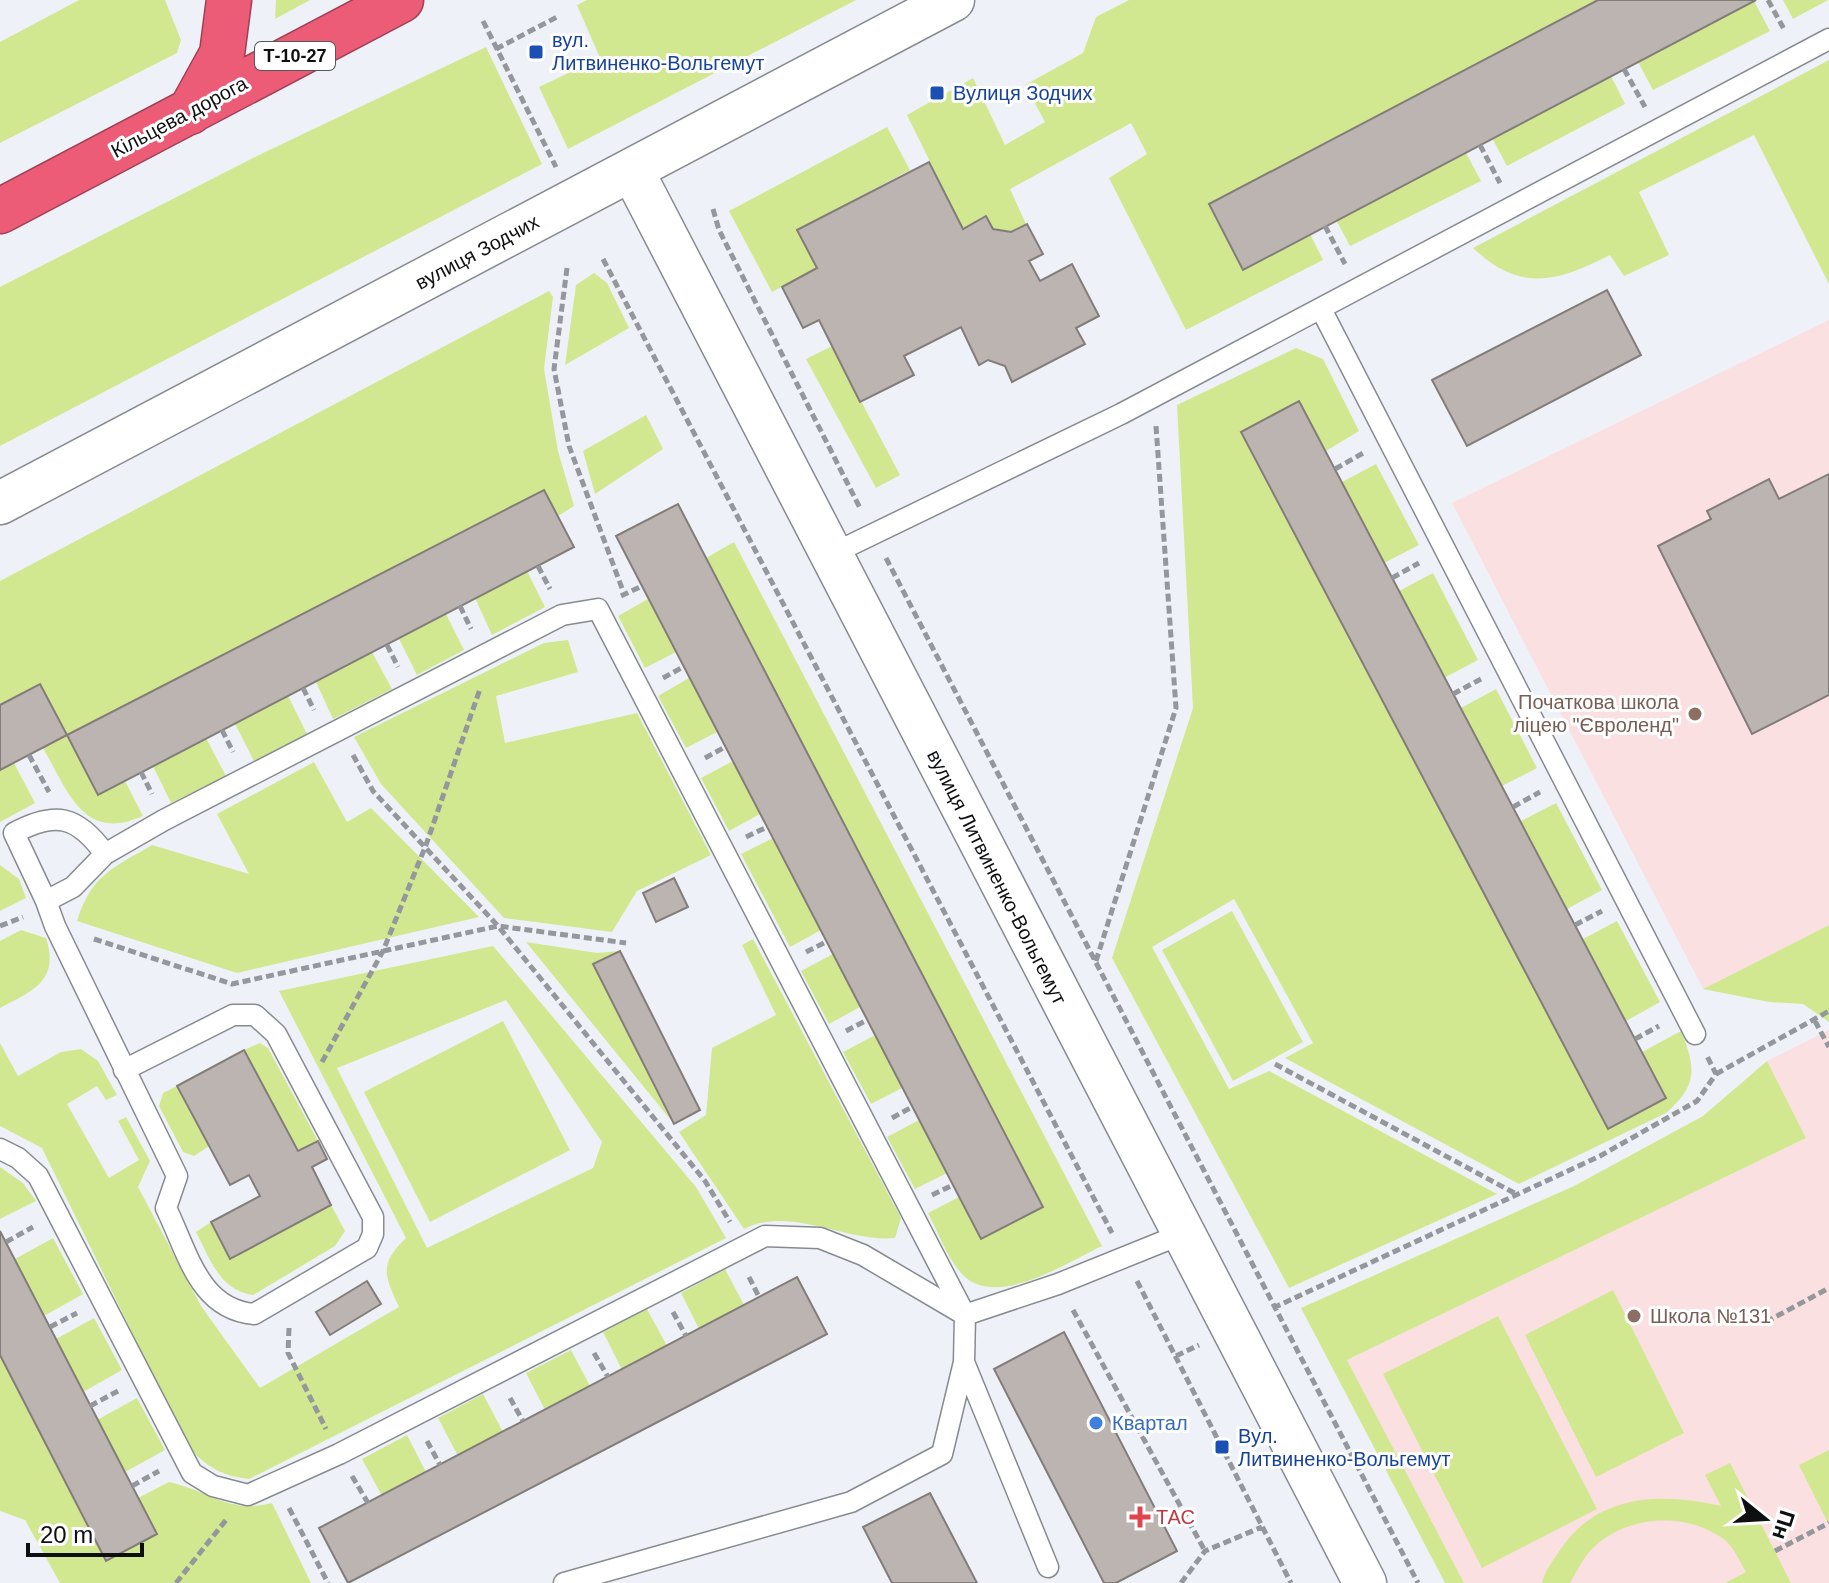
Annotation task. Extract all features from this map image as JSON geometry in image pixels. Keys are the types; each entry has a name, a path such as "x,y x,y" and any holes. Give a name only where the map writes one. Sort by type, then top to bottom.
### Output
{"highway":[{"path":"190,112 222,54 229,0"},
{"name":"Кільцева дорога","path":"0,211 401,0"}],"street":[{"name":"вулиця Зодчих","path":"0,503 953,0"},
{"name":"вулиця Литвиненко-Вольгемут","path":"632,170 1365,1583"}],"lane":[{"path":"830,555 1153,397 1829,39"},
{"path":"1321,309 1695,1034"},
{"path":"46,901 73,887 105,854 339,730 562,615 598,609 965,1315 964,1362 942,1454 851,1502 564,1583"},
{"path":"105,854 94,839 63,818 41,819 7,837 46,901 55,926 124,1070 177,1176 166,1208 210,1297 233,1312 254,1314 367,1248 373,1234 373,1217 276,1034 255,1015 233,1015 124,1070"},
{"path":"0,1149 18,1158 38,1176 192,1473 213,1486 248,1495 339,1454 744,1244 765,1236 820,1238 863,1255 965,1315 1058,1284 1182,1234"},
{"path":"964,1362 1048,1567"}],"path":[{"path":"496,49 557,17"},
{"path":"483,21 557,168"},
{"path":"1624,69 1658,130"},
{"path":"1480,145 1513,207"},
{"path":"713,209 719,230 873,533 1418,1583"},
{"path":"1325,226 1358,290"},
{"path":"603,259 1125,1257 1291,1583"},
{"path":"567,268 554,369 569,446 625,595"},
{"path":"1096,961 1176,708 1153,397"},
{"path":"306,1090 383,951 426,845 494,650"},
{"path":"339,730 373,791 498,926 705,1181 744,1244"},
{"path":"29,755 63,818"},
{"path":"0,926 19,916 232,984 498,926 626,943"},
{"path":"1275,1307 1600,1156 1697,1101 1716,1074 1829,1011"},
{"path":"1815,1021 1829,1047"},
{"path":"1695,1034 1716,1074"},
{"path":"1275,1064 1519,1196"},
{"path":"1058,1284 1205,1551"},
{"path":"1766,1322 1829,1288"},
{"path":"290,1293 288,1353 339,1454"},
{"path":"275,1482 328,1583"},
{"path":"176,1583 248,1495"},
{"path":"1775,1551 1829,1523"},
{"path":"1181,1583 1205,1551 1262,1527"}],"shaded area":[{"name":"Початкова школа ліцею \"Євроленд\"","path":"1829,320 1829,925 1703,989 1452,503"},
{"name":"Школа №131","path":"1829,1030 1829,1583 1464,1583 1347,1360 1806,1138 1767,1061"}],"green space":[{"path":"79,0 165,0 181,40 177,53 0,143 0,42"},
{"path":"276,0 310,0 275,19"},
{"path":"587,0 856,0 568,149 539,87 600,58 577,5"},
{"path":"1129,0 1598,0 1209,204 1243,269 1310,234 1323,260 1186,330 1109,178 1147,154 1131,123 1010,189 1026,224 1011,232 993,229 986,217 963,229 907,115 973,78 1005,145 1045,122 1025,85 1083,53 1096,17"},
{"path":"1783,0 1828,0 1793,19"},
{"path":"1754,1 1770,31 1653,90 1638,62"},
{"path":"486,47 542,164 0,446 0,287 261,154"},
{"path":"1829,60 1829,284 1754,135 1639,192 1669,255 1624,276 1610,255 1556,277 1523,277 1507,272 1473,248"},
{"path":"1611,76 1625,104 1507,166 1492,138"},
{"path":"887,127 910,170 797,230 817,268 772,292 729,211"},
{"path":"1466,153 1481,181 1350,246 1336,220"},
{"path":"594,273 607,283 629,328 565,365 576,285"},
{"path":"549,291 553,297 544,369 558,451 574,506 558,516 543,490 67,735 98,794 125,781 143,816 123,823 106,823 92,818 80,808 43,748 66,735 40,684 0,705 0,581"},
{"path":"832,346 900,475 876,488 806,359"},
{"path":"1296,348 1323,359 1359,431 1326,451 1299,401 1241,432 1608,1128 1666,1098 1642,1052 1681,1031 1689,1055 1691,1075 1684,1094 1666,1113 1519,1184 1285,1058 1313,1043 1234,899 1152,947 1229,1089 1269,1071 1497,1194 1289,1288 1112,958 1193,708 1177,405"},
{"path":"646,415 663,449 595,494 583,451"},
{"path":"1376,464 1419,545 1384,563 1342,482"},
{"path":"734,542 1102,1246 1050,1272 1011,1286 992,1287 975,1283 956,1267 928,1213 959,1197 981,1239 1043,1206 706,558"},
{"path":"527,571 545,607 492,635 475,598"},
{"path":"1433,573 1478,660 1444,678 1399,591"},
{"path":"648,599 676,652 645,668 618,616"},
{"path":"446,614 464,650 417,675 399,639"},
{"path":"568,640 578,672 496,696 505,743 637,713 711,855 637,891 612,932 504,918 381,784 354,737 544,643"},
{"path":"372,652 392,689 333,719 316,682"},
{"path":"689,678 717,732 686,748 658,696"},
{"path":"1496,689 1537,768 1502,786 1461,708"},
{"path":"288,696 307,734 254,761 235,724"},
{"path":"206,738 226,776 171,803 153,766"},
{"path":"733,761 760,814 729,831 701,778"},
{"path":"314,762 347,822 371,808 479,917 237,973 77,921 89,893 105,874 152,845 249,874 217,814"},
{"path":"14,763 35,803 0,822 0,770"},
{"path":"1556,803 1602,890 1567,909 1521,821"},
{"path":"773,838 821,930 790,947 741,854"},
{"path":"0,865 19,879 26,898 0,911"},
{"path":"1232,911 1303,1042 1233,1081 1162,950"},
{"path":"1617,921 1660,1002 1626,1021 1583,939"},
{"path":"1829,925 1829,1022 1803,1004 1769,1002 1703,989"},
{"path":"21,930 46,938 49,965 40,983 0,1008 0,941"},
{"path":"753,939 901,1218 895,1238 877,1238 780,1221 744,1229 679,1132 706,1115 712,1048 776,1015 742,945"},
{"path":"526,942 597,953 620,951 594,964 674,1124"},
{"path":"493,946 696,1187 726,1238 249,1479 214,1469 187,1445 42,1148 0,1126 0,1043 18,1076 61,1052 81,1049 98,1061 117,1095 106,1100 97,1086 67,1104 109,1178 139,1160 118,1121 126,1117 150,1161 138,1187 201,1306 260,1388 399,1307 387,1270 391,1255 406,1238 279,991","holes":["506,1000 602,1142 593,1168 427,1248 337,1068"]},
{"path":"833,954 860,1007 829,1024 801,971"},
{"path":"503,1021 570,1150 430,1222 364,1092"},
{"path":"875,1035 902,1088 871,1104 843,1052"},
{"path":"260,1043 268,1048 318,1141 298,1151 244,1050"},
{"path":"1767,1061 1806,1138 1347,1360 1464,1583 1445,1583 1301,1308 1574,1186 1703,1116"},
{"path":"177,1086 209,1146 194,1156 183,1152 159,1106 163,1093"},
{"path":"919,1120 947,1173 915,1189 887,1137"},
{"path":"0,1167 23,1183 36,1201 0,1219"},
{"path":"331,1205 345,1231 335,1246 253,1295 241,1292 224,1280 196,1232 211,1222 230,1259"},
{"path":"53,1238 83,1294 44,1316 15,1259"},
{"path":"725,1269 744,1305 699,1329 681,1293"},
{"path":"1613,1290 1684,1433 1596,1477 1525,1335"},
{"path":"647,1309 667,1346 622,1370 603,1332"},
{"path":"1498,1316 1597,1509 1482,1568 1383,1374"},
{"path":"94,1318 122,1370 83,1392 56,1339"},
{"path":"571,1350 590,1386 545,1410 526,1373"},
{"path":"0,1355 106,1560 156,1534 138,1498 169,1482 230,1504 256,1506 272,1503 311,1583 60,1583 25,1520 0,1511"},
{"path":"483,1394 503,1432 458,1456 438,1418"},
{"path":"137,1398 165,1450 125,1472 97,1420"},
{"path":"407,1435 426,1472 382,1496 362,1459"},
{"path":"1829,1450 1829,1523 1828,1523 1799,1465"},
{"path":"1730,1463 1791,1583 1725,1583 1746,1572 1726,1541 1693,1524 1656,1521 1637,1524 1604,1539 1587,1555 1570,1583 1542,1583 1560,1550 1575,1531 1611,1508 1653,1499 1721,1506 1705,1475"}],"building":[{"path":"1598,0 1756,0 1243,270 1209,204"},
{"path":"929,162 963,229 986,216 993,229 1011,232 1027,224 1043,254 1029,261 1040,281 1072,264 1099,316 1076,328 1085,344 1012,382 1005,366 988,360 979,365 961,327 904,356 914,375 860,402 819,320 803,328 782,287 817,268 797,230"},
{"path":"1607,290 1641,355 1467,446 1432,380"},
{"path":"1299,401 1666,1098 1608,1129 1241,432"},
{"path":"1829,474 1829,695 1752,734 1658,546 1711,519 1707,511 1769,479 1779,499"},
{"path":"544,490 574,547 98,795 67,735"},
{"path":"678,504 1043,1207 981,1239 616,536"},
{"path":"40,684 67,735 0,770 0,705"},
{"path":"674,878 688,907 656,922 643,893"},
{"path":"620,951 700,1110 674,1124 593,964"},
{"path":"244,1050 298,1151 318,1141 327,1159 312,1167 331,1205 230,1259 211,1222 260,1196 249,1175 230,1185 177,1086"},
{"path":"0,1231 157,1534 106,1561 0,1355"},
{"path":"797,1277 827,1334 348,1583 319,1528"},
{"path":"367,1281 381,1304 330,1335 316,1312"},
{"path":"1064,1332 1177,1551 1116,1583 1104,1583 994,1369"},
{"path":"930,1493 977,1583 892,1583 863,1527"}],"place":[{"name":"вул. Литвиненко-Вольгемут","path":"536,52"},
{"name":"Вулиця Зодчих","path":"937,93"},
{"name":"Початкова школа ліцею \"Євроленд\"","path":"1695,714"},
{"name":"Школа №131","path":"1634,1316"},
{"name":"Квартал","path":"1096,1423"},
{"name":"Вул. Литвиненко-Вольгемут","path":"1222,1447"},
{"name":"ТАС","path":"1140,1517"}]}
